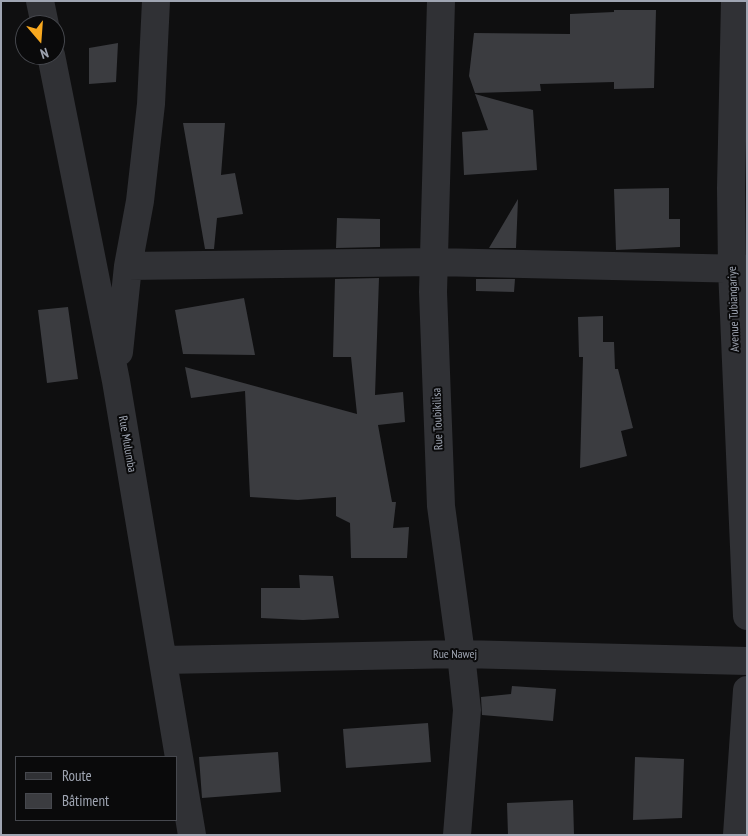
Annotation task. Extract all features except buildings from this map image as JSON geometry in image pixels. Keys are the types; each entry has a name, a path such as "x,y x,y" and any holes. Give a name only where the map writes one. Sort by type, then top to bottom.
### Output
{"street":[{"path":"40,1 43,15"},
{"path":"116,381 128,266 140,201 151,104 156,1"},
{"name":"Rue Toubikilisa","path":"441,1 433,292 442,506 461,654 466,710 457,835"},
{"name":"Avenue Tubiangariye","path":"735,1 731,188 739,269 747,616"},
{"name":"Rue Mulumba","path":"53,65 116,381 192,835"},
{"path":"128,266 434,262 739,269"},
{"name":"Rue Nawej","path":"164,660 461,654 747,661"},
{"path":"737,835 747,690"}]}
